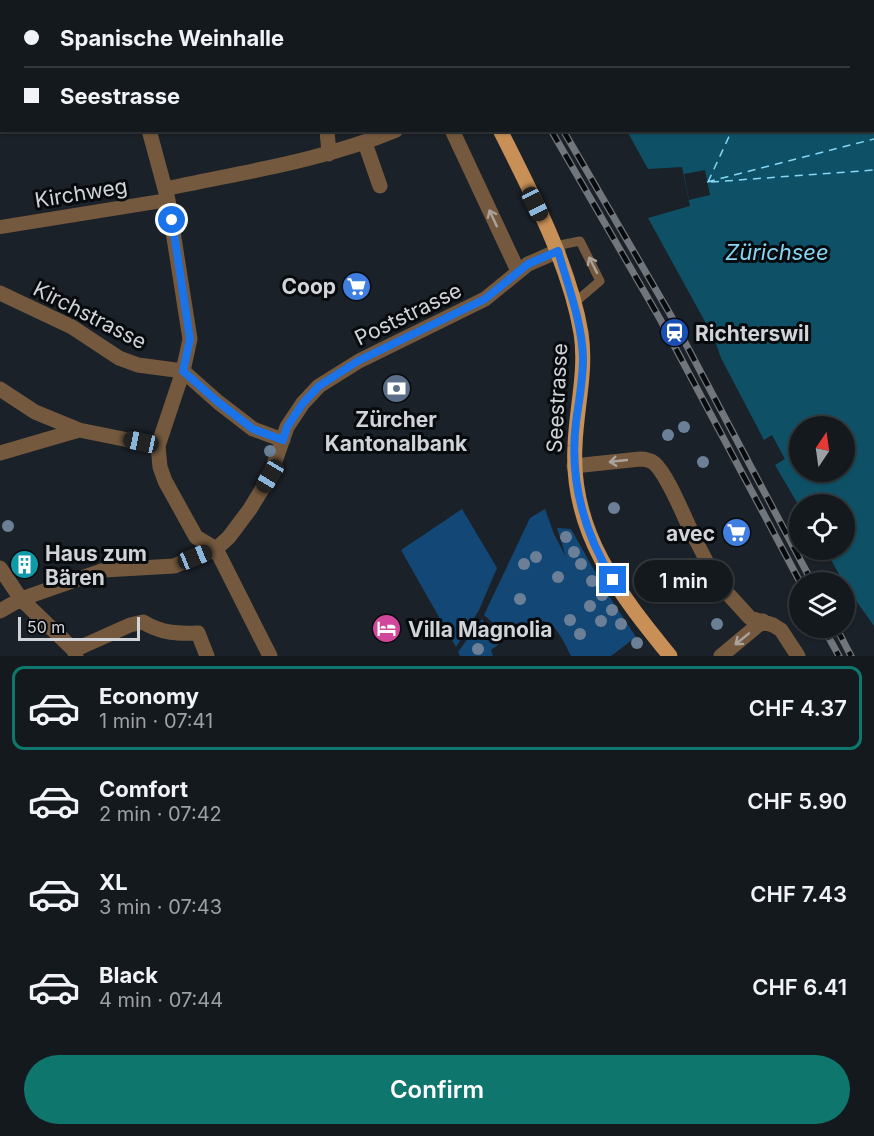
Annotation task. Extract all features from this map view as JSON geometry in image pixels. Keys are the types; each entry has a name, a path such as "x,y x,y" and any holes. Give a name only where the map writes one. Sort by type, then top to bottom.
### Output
{"main road":[{"name":"Seestrasse","path":"501,132 557,249 581,334 583,359 574,466 582,513 603,563 622,596 670,656"}],"street":[{"path":"150,132 167,194 190,339 183,371 158,446 160,467 178,506 196,537 216,549 270,656"},
{"path":"327,132 329,154"},
{"path":"167,194 329,154 391,132"},
{"path":"453,132 518,271"},
{"path":"365,143 380,186"},
{"name":"Kirchweg","path":"0,227 167,194"},
{"name":"Poststrasse","path":"216,549 229,537 250,509 270,476 287,427 303,403 319,386 358,361 485,299 518,271 557,249"},
{"name":"Kirchstrasse","path":"0,293 72,327 119,358 138,365 183,371"},
{"path":"183,371 253,429 283,440"},
{"path":"0,389 35,412 79,430 158,446"},
{"path":"0,453 79,430"},
{"path":"574,466 640,459 655,464 718,583 750,618 763,621 781,630 798,656"},
{"path":"0,611 21,599 104,570 174,566 216,549"},
{"path":"0,568 21,599 75,653 130,625 143,622 154,629 174,634 198,633 207,656"},
{"path":"721,656 763,621"}],"lane":[{"path":"557,249 580,241 600,281 573,304"}],"shaded area":[{"path":"462,509 497,568 479,610 456,647 401,550"},
{"path":"545,509 566,557 557,528 571,529 607,593 636,637 611,656 571,656 557,631 551,624 544,621 528,624 504,639 484,615 530,518"},
{"path":"482,619 499,644 491,650 493,656 460,656 458,652"}],"water":[{"name":"Zürichsee","path":"628,132 874,132 874,626 855,599 855,572 838,572 831,560 855,560 855,494 792,494 775,465 785,459 772,435 764,440 721,358 714,338 648,218 690,206 682,167 648,169"}],"pier":[{"path":"705,170 710,195 689,200 684,174"}],"ferry route":[{"path":"708,182 731,132"},
{"path":"707,182 874,139"},
{"path":"711,182 874,170"}],"railway":[{"path":"552,132 660,319 795,572"},
{"path":"564,132 670,314 807,572"},
{"path":"829,638 839,656"},
{"path":"842,638 851,656"}],"place":[{"name":"Coop","path":"357,286"},
{"name":"Richterswil","path":"674,333"},
{"name":"Zürcher Kantonalbank","path":"396,388"},
{"name":"avec","path":"736,533"},
{"name":"Haus zum Bären","path":"24,565"},
{"name":"Villa Magnolia","path":"387,629"}],"route":[{"path":"172,220 189,322 190,339 183,371 253,429 283,440 287,427 303,403 319,386 358,361 485,299 528,264 558,251 581,334 582,389 576,422 574,466 578,494 591,539 613,580"}]}
